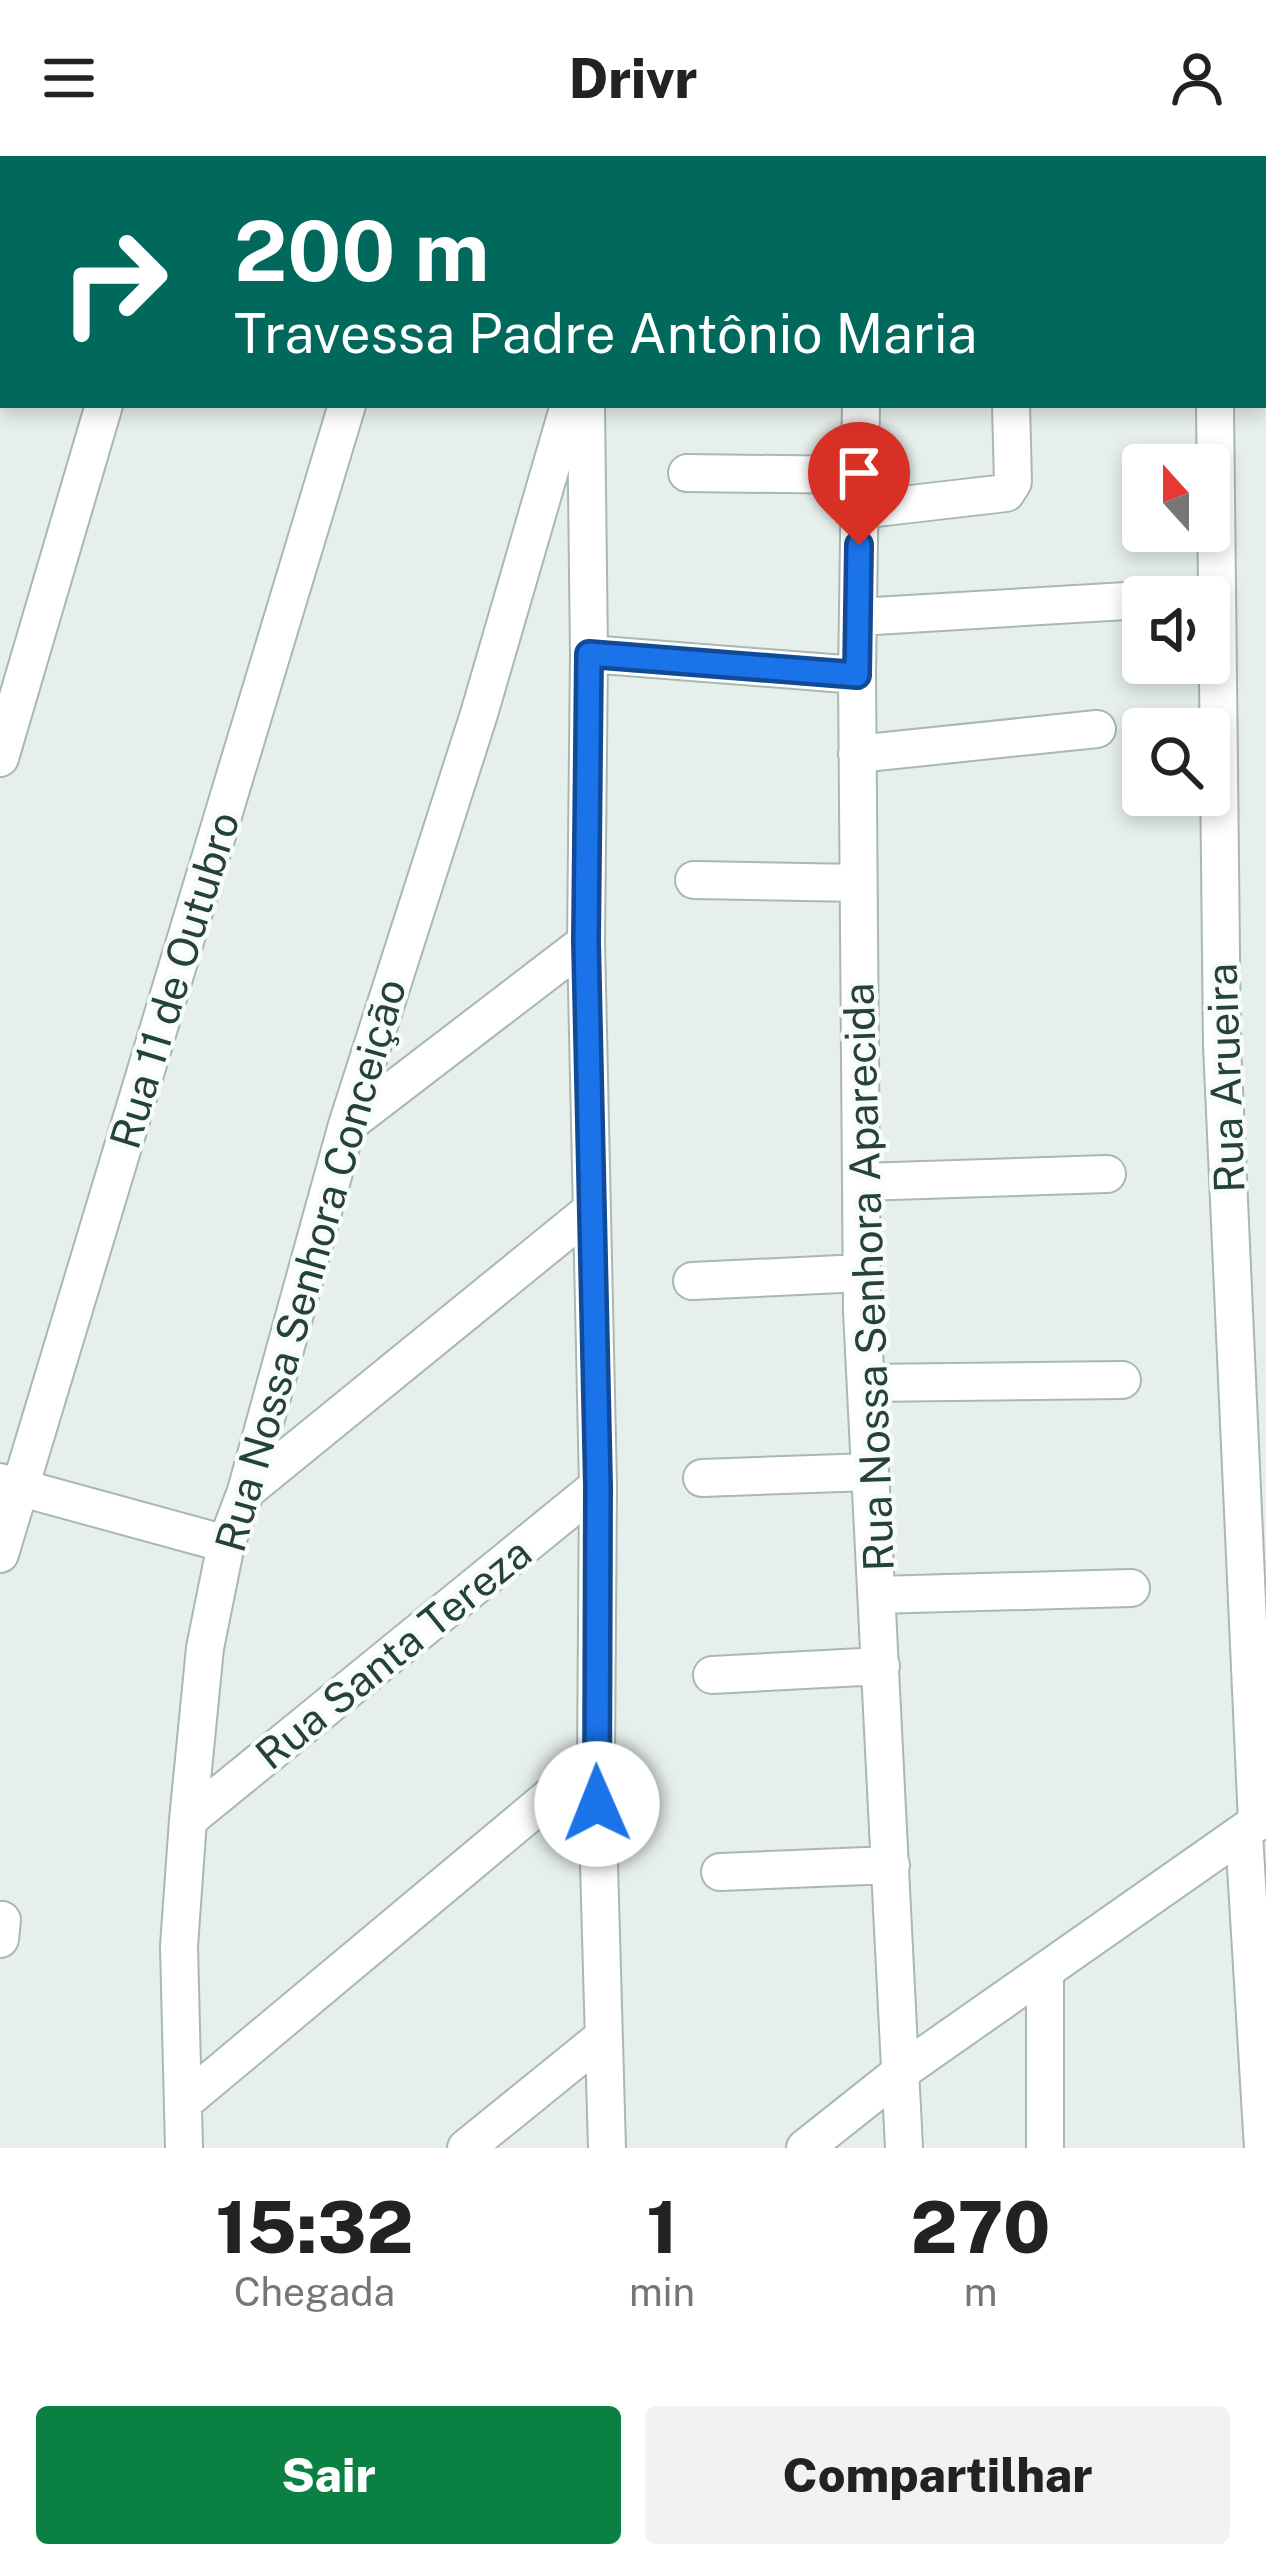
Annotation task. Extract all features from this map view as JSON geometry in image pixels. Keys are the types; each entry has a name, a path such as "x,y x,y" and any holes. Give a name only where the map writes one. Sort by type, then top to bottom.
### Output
{"street":[{"path":"0,758 103,408"},
{"name":"Rua 11 de Outubro","path":"0,1554 11,1485 345,408"},
{"name":"Rua Nossa Senhora Conceição","path":"184,2148 178,1946 205,1648 226,1544 246,1491 347,1125 478,714 568,408"},
{"path":"586,408 586,941 598,1486 596,1758 607,2148"},
{"name":"Rua Nossa Senhora Aparecida","path":"861,408 857,754 862,1273 904,2148"},
{"path":"687,473 860,492 1006,494 1013,482 1012,408"},
{"name":"Rua Arueira","path":"1207,576 1215,408"},
{"path":"858,616 1122,601"},
{"path":"589,654 857,675"},
{"name":"Rua Arueira","path":"1209,684 1256,1824 1263,2148"},
{"path":"857,754 1097,728"},
{"path":"694,880 858,883"},
{"path":"347,1125 586,941"},
{"path":"861,1182 1106,1174"},
{"path":"246,1491 590,1211"},
{"path":"692,1282 862,1273"},
{"path":"866,1384 1122,1380"},
{"path":"702,1478 870,1472"},
{"path":"11,1485 226,1544"},
{"name":"Rua Santa Tereza","path":"188,1820 598,1486"},
{"path":"877,1595 1132,1588"},
{"path":"712,1675 881,1666"},
{"path":"183,2103 596,1758"},
{"path":"805,2148 902,2072 1256,1824"},
{"path":"720,1872 891,1864"},
{"path":"1045,1971 1046,2148"},
{"path":"466,2148 603,2037"}],"route":[{"path":"597,1804 598,1486 586,941 589,654 857,675 859,545"}]}
